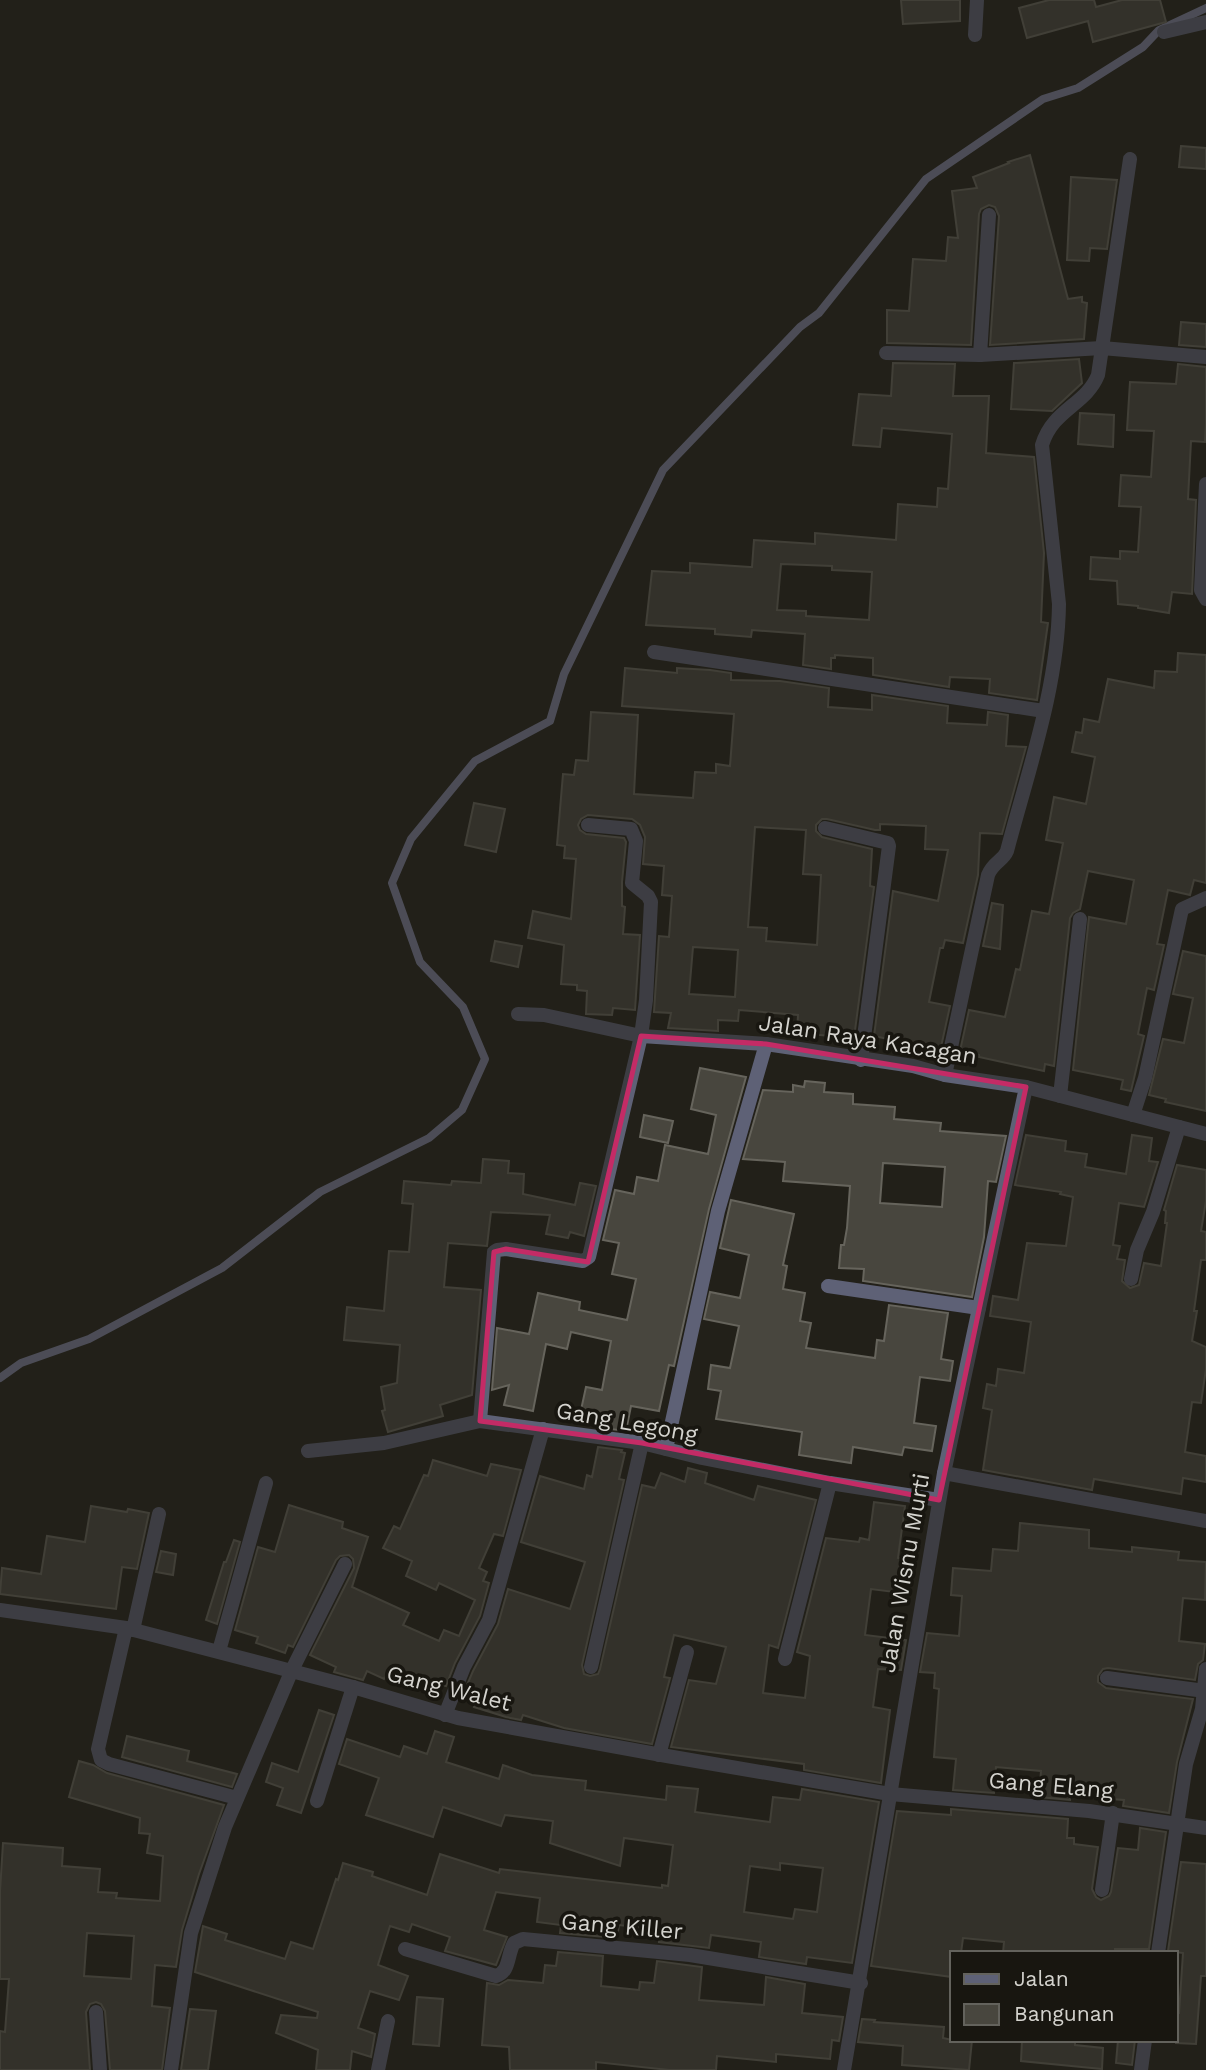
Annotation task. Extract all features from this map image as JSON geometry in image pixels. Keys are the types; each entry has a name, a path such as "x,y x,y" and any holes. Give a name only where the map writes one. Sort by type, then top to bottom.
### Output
{"street":[{"path":"975,35 977,0"},
{"path":"1164,32 1206,22"},
{"path":"945,1075 988,875 993,864 1005,856 1007,851 1044,711 1059,627 1059,604 1042,445 1052,423 1094,385 1098,375 1130,159"},
{"path":"980,355 989,215"},
{"path":"886,354 980,355 1102,348 1206,357"},
{"path":"1205,599 1201,590 1206,484"},
{"path":"654,652 1044,711"},
{"path":"480,1421 494,1252 506,1248 583,1261 589,1257 641,1036 646,1000 651,902 649,896 632,883 636,836 631,829 588,825"},
{"path":"825,828 888,842 889,846 861,1060"},
{"path":"1133,1115 1145,1078 1182,909 1206,898"},
{"path":"1060,1096 1080,919"},
{"name":"Jalan Raya Kacagan","path":"518,1014 544,1015 641,1036 766,1044 914,1066 945,1075 1026,1087 1206,1134"},
{"path":"666,1449 718,1211 766,1044"},
{"name":"Jalan Wisnu Murti","path":"845,2070 939,1500 1026,1087"},
{"path":"1131,1279 1137,1250 1153,1212 1180,1127"},
{"path":"828,1286 979,1308"},
{"name":"Gang Legong","path":"308,1451 384,1443 480,1421 642,1443 830,1483 939,1500"},
{"path":"445,1715 464,1667 489,1620 543,1429"},
{"path":"592,1667 642,1443"},
{"path":"944,1473 1206,1521"},
{"path":"219,1651 266,1483"},
{"path":"785,1659 830,1483"},
{"path":"159,1514 98,1752 101,1760 237,1798"},
{"path":"172,2070 191,1933 237,1798 292,1670 345,1564"},
{"name":"Gang Walet","path":"0,1610 129,1629 353,1686 445,1715 890,1794"},
{"path":"659,1755 687,1651"},
{"path":"1158,1951 1186,1764 1205,1691 1206,1670"},
{"path":"1107,1678 1205,1691"},
{"path":"317,1801 353,1686"},
{"name":"Gang Elang","path":"890,1794 1113,1814 1206,1828"},
{"path":"1102,1890 1113,1814"},
{"name":"Gang Killer","path":"405,1949 496,1976 506,1969 514,1944 523,1939 690,1955 860,1983"},
{"path":"96,2012 100,2070"},
{"path":"378,2070 388,2021"},
{"path":"1141,2070 1146,2042"},
{"path":"845,2070 852,2070"}],"highlighted area":[{"path":"641,1036 766,1044 1026,1087 939,1500 642,1443 480,1421 494,1252 506,1249 588,1262"}],"building":[{"path":"901,0 960,0 960,21 903,24"},
{"path":"1049,0 1094,0 1096,7 1122,0 1160,0 1166,22 1093,42 1088,21 1027,38 1019,8"},
{"path":"1181,146 1206,148 1206,169 1179,167"},
{"path":"1030,155 1068,299 1082,297 1082,302 1087,303 1084,339 990,345 999,216 995,207 989,205 981,209 979,214 971,345 887,343 887,310 909,311 913,259 946,261 948,237 958,238 952,191 977,188 973,177"},
{"path":"1071,177 1117,180 1107,249 1090,248 1089,261 1067,260"},
{"path":"1181,322 1206,324 1206,347 1179,345"},
{"path":"1079,359 1082,383 1052,411 1011,409 1014,363"},
{"path":"893,363 955,364 953,396 989,396 986,453 1034,457 1044,553 1041,622 1048,623 1037,700 989,693 990,679 950,677 949,687 873,675 873,658 835,655 835,658 831,658 831,669 803,665 805,634 752,630 751,637 715,634 715,629 646,625 652,571 690,573 690,563 752,567 754,540 815,544 815,533 896,540 898,504 937,507 938,488 948,489 952,434 882,428 880,447 853,445 859,394 891,396","holes":["781,564 832,566 832,570 872,572 869,620 806,616 806,611 777,610"]},
{"path":"1178,364 1206,367 1206,424 1205,442 1191,441 1188,499 1196,500 1192,594 1172,592 1169,613 1118,604 1117,581 1090,579 1091,557 1120,559 1120,551 1138,552 1141,507 1119,506 1121,475 1151,477 1154,431 1127,430 1130,382 1176,384"},
{"path":"1080,413 1114,415 1113,447 1078,444"},
{"path":"1178,653 1206,655 1206,883 1194,880 1190,895 1168,890 1157,944 1164,945 1154,990 1147,988 1138,1034 1144,1036 1131,1091 1121,1089 1123,1080 1073,1070 1089,917 1126,924 1134,880 1088,871 1080,909 1070,918 1054,1066 1045,1064 1044,1071 960,1051 969,1010 1005,1017 1016,969 1020,970 1032,911 1049,914 1063,843 1046,840 1054,797 1086,804 1095,757 1072,752 1076,732 1082,733 1084,719 1099,722 1108,679 1154,688 1155,671 1177,672"},
{"path":"625,668 677,673 677,668 731,673 731,680 780,681 829,688 828,707 872,710 872,695 948,706 947,723 987,725 988,712 1008,715 1006,746 1026,747 1002,834 980,833 978,875 963,943 945,940 943,948 940,948 929,1002 950,1006 941,1047 921,1043 920,1046 874,1036 893,891 938,901 948,850 925,849 926,826 880,824 880,830 875,830 827,819 822,819 816,825 816,831 822,837 872,849 870,886 874,887 854,1038 797,1033 798,1015 739,1010 738,1021 718,1020 718,1031 668,1028 671,1013 654,1012 659,936 669,937 672,896 662,895 664,866 643,864 645,837 640,825 632,819 588,815 581,819 578,825 580,830 586,834 624,838 626,842 622,882 622,906 625,907 623,934 640,935 635,1010 613,1008 612,1015 586,1014 587,991 577,990 577,985 561,984 564,945 528,938 533,911 571,919 576,859 564,858 565,846 557,845 563,774 574,775 576,760 588,761 591,712 638,715 634,794 693,798 695,772 716,773 716,764 730,766 734,714 622,706","holes":["755,827 806,830 803,874 821,875 817,945 766,941 767,928 748,927","693,947 738,950 735,997 689,994"]},
{"path":"474,803 505,809 496,852 465,845"},
{"path":"992,903 1003,905 1000,949 983,946"},
{"path":"495,941 522,946 518,967 491,961"},
{"path":"1183,951 1206,956 1206,1111 1165,1102 1166,1099 1149,1095 1163,1039 1184,1043 1193,998 1173,994"},
{"path":"700,1068 746,1077 709,1209 674,1366 669,1365 659,1411 631,1406 626,1431 602,1428 605,1415 581,1410 586,1387 602,1390 611,1341 571,1332 567,1349 546,1344 533,1411 504,1405 509,1385 492,1390 497,1328 529,1334 538,1293 580,1302 579,1310 627,1320 636,1279 612,1274 619,1243 603,1240 615,1190 634,1194 637,1177 658,1181 665,1145 708,1154 716,1115 691,1109"},
{"path":"805,1081 825,1083 824,1092 853,1094 853,1104 895,1107 894,1119 941,1123 940,1131 1006,1136 996,1182 988,1181 984,1237 972,1297 863,1281 864,1269 839,1268 841,1245 844,1245 847,1228 850,1186 783,1181 785,1162 743,1159 763,1090 793,1092 793,1085 804,1087","holes":["883,1163 945,1167 942,1207 880,1203"]},
{"path":"644,1115 673,1121 668,1143 640,1137"},
{"path":"1026,1135 1066,1141 1065,1151 1087,1154 1085,1167 1126,1174 1132,1135 1152,1138 1149,1161 1158,1162 1144,1207 1119,1203 1113,1245 1120,1246 1117,1259 1125,1260 1122,1281 1130,1288 1139,1285 1144,1263 1161,1266 1167,1223 1164,1210 1177,1165 1206,1170 1206,1201 1201,1231 1206,1232 1206,1260 1201,1260 1192,1341 1206,1347 1206,1369 1201,1403 1192,1402 1185,1452 1206,1456 1206,1482 1183,1478 1181,1494 1094,1479 1092,1490 983,1470 992,1410 983,1408 987,1384 996,1386 998,1369 1024,1373 1031,1322 990,1316 993,1296 1018,1300 1027,1243 1066,1246 1073,1197 1060,1194 1061,1192 1015,1185"},
{"path":"483,1159 509,1161 508,1173 524,1174 523,1194 575,1205 580,1183 596,1186 584,1236 570,1232 568,1238 546,1234 550,1215 491,1212 487,1246 448,1243 444,1287 481,1290 472,1395 440,1405 443,1416 388,1432 382,1411 385,1410 381,1387 397,1383 400,1345 344,1340 347,1307 384,1311 389,1251 409,1252 413,1204 402,1203 404,1181 451,1185 452,1181 481,1183"},
{"path":"731,1200 794,1214 783,1265 787,1266 783,1289 805,1293 800,1321 811,1323 806,1348 875,1358 877,1340 884,1341 889,1305 948,1313 941,1359 953,1361 950,1381 920,1377 914,1423 936,1426 932,1451 904,1447 902,1455 853,1447 851,1463 799,1455 802,1432 716,1419 721,1391 708,1389 711,1365 730,1368 739,1326 704,1319 710,1292 740,1298 749,1255 720,1248"},
{"path":"598,1447 622,1450 621,1452 625,1453 619,1479 624,1480 582,1665 584,1674 590,1676 598,1674 600,1669 642,1485 655,1488 661,1473 685,1482 688,1468 707,1473 705,1483 754,1500 758,1486 816,1500 778,1648 769,1645 763,1693 805,1698 810,1656 797,1652 826,1538 859,1542 860,1538 869,1540 874,1502 905,1506 898,1558 906,1559 902,1593 871,1589 865,1635 906,1640 901,1670 878,1669 873,1707 890,1710 881,1783 804,1770 804,1764 671,1747 689,1680 716,1684 726,1647 674,1635 664,1677 670,1678 652,1744 564,1728 523,1715 521,1720 506,1717 474,1707 477,1696 464,1692 498,1624 508,1589 570,1609 585,1562 521,1542 540,1476 584,1489 587,1475 592,1477"},
{"path":"433,1460 487,1476 491,1464 521,1470 503,1536 494,1534 479,1568 487,1572 483,1581 489,1583 480,1616 446,1686 430,1681 426,1689 387,1672 384,1679 367,1671 363,1680 334,1672 336,1667 310,1655 354,1568 353,1559 349,1555 340,1556 336,1560 293,1647 288,1645 285,1653 256,1643 258,1637 235,1630 258,1547 275,1552 289,1505 343,1522 342,1528 368,1537 352,1587 409,1613 403,1625 439,1641 444,1630 459,1636 475,1600 439,1583 436,1590 406,1576 412,1561 383,1548 394,1526 400,1529 424,1475 428,1476"},
{"path":"91,1506 149,1513 137,1569 122,1567 116,1609 0,1594 2,1568 41,1574 47,1536 85,1542"},
{"path":"1020,1523 1089,1530 1089,1548 1132,1552 1132,1547 1179,1552 1178,1560 1206,1562 1205,1600 1183,1598 1179,1641 1205,1644 1203,1660 1198,1664 1195,1680 1108,1668 1103,1669 1098,1676 1098,1682 1106,1688 1193,1699 1177,1762 1169,1813 1123,1806 1124,1800 1039,1797 1041,1771 996,1767 994,1793 953,1790 956,1759 934,1757 939,1689 934,1688 935,1673 920,1672 927,1633 959,1636 962,1596 951,1595 953,1568 991,1571 993,1549 1018,1551"},
{"path":"234,1540 240,1542 217,1624 206,1620 224,1562"},
{"path":"161,1551 176,1554 173,1575 156,1572"},
{"path":"319,1710 334,1715 301,1813 277,1805 283,1788 266,1782 272,1763 298,1772"},
{"path":"435,1731 454,1737 446,1762 499,1779 503,1765 532,1775 586,1781 585,1790 666,1800 667,1786 698,1789 695,1812 770,1822 773,1797 800,1800 802,1789 879,1802 852,1963 807,1957 806,1964 759,1957 761,1942 711,1935 709,1948 659,1942 660,1930 619,1925 617,1938 560,1933 561,1925 537,1922 540,1898 496,1892 484,1930 507,1937 496,1965 445,1951 450,1937 412,1924 409,1932 390,1926 378,1965 408,1976 399,2000 370,1991 358,2028 375,2034 371,2057 352,2051 350,2070 316,2070 318,2050 276,2033 281,2015 317,2018 318,2012 195,1972 203,1926 227,1934 225,1940 285,1959 291,1942 313,1949 343,1863 373,1872 372,1876 427,1895 440,1854 499,1873 500,1869 662,1888 662,1885 668,1886 673,1845 624,1838 620,1866 550,1843 553,1821 505,1815 501,1826 443,1807 433,1837 366,1815 379,1778 339,1764 347,1739 400,1757 404,1746 427,1754","holes":["780,1863 823,1868 817,1912 795,1909 793,1919 744,1912 750,1866 780,1870"]},
{"path":"127,1736 189,1751 187,1761 237,1774 232,1787 122,1757"},
{"path":"79,1761 107,1773 224,1805 182,1930 176,1967 155,1965 152,2006 170,2008 162,2070 110,2070 105,2011 101,2004 96,2002 90,2004 86,2012 90,2070 0,2070 0,2031 5,2032 9,1979 0,1979 3,1843 63,1848 62,1866 100,1869 98,1892 117,1893 116,1898 160,1901 163,1856 147,1853 150,1834 139,1833 140,1818 69,1797","holes":["87,1933 134,1936 131,1979 84,1976"]},
{"path":"951,1809 1068,1819 1067,1838 1074,1838 1074,1844 1098,1847 1092,1889 1101,1900 1111,1892 1118,1848 1138,1850 1140,1828 1166,1832 1149,1949 1003,1951 1004,1942 963,1938 961,1951 950,1951 950,1977 871,1966 897,1811 951,1815"},
{"path":"1181,1862 1206,1864 1206,1976 1201,1976 1196,2044 1176,2043 1183,1953 1168,1951"},
{"path":"558,1952 603,1956 601,1986 639,1990 640,1982 654,1983 657,1961 702,1967 699,2000 764,2005 766,1977 805,1984 802,2013 843,2017 839,2041 832,2040 830,2059 776,2054 776,2062 717,2056 716,2070 669,2070 596,2062 596,2070 510,2070 509,2047 482,2045 487,1983 499,1985 508,1980 543,1983 545,1965 556,1966"},
{"path":"417,1997 443,1999 439,2046 413,2044"},
{"path":"190,2009 216,2011 208,2070 181,2070"},
{"path":"862,2019 944,2027 943,2038 950,2040 950,2042 972,2042 969,2070 902,2065 903,2046 858,2042"},
{"path":"1022,2042 1075,2042 1075,2045 1103,2048 1102,2069 1021,2061"},
{"path":"1118,2042 1135,2042 1132,2065 1116,2063"}],"waterway":[{"path":"0,1378 21,1363 89,1339 222,1268 320,1192 429,1138 462,1110 485,1059 463,1007 420,962 392,883 411,839 475,761 550,721 564,674 663,470 800,327 819,313 926,179 1043,99 1078,88 1143,47 1159,30 1206,8"}]}
